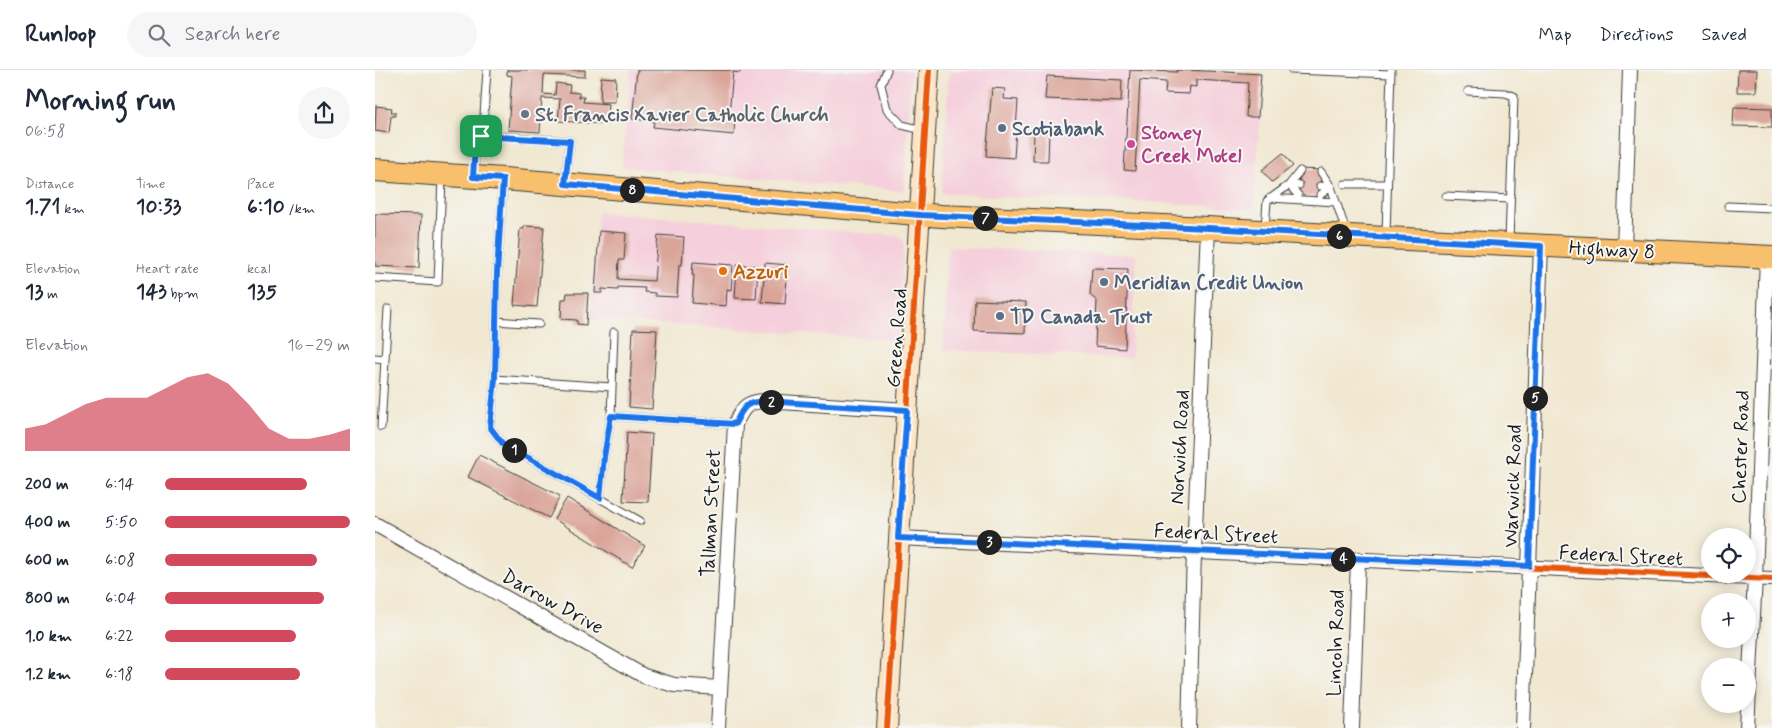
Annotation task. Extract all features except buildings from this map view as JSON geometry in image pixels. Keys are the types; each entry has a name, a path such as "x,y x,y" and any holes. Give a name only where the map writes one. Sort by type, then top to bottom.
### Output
{"main road":[{"name":"Highway 8","path":"375,170 565,184 920,215 1770,257"}],"street":[{"name":"Green Road","path":"887,728 929,70"},
{"path":"1624,250 1630,70"},
{"name":"Norwich Road","path":"1189,728 1194,552 1208,228"},
{"name":"Warwick Road","path":"1523,728 1541,246"},
{"name":"Chester Road","path":"1756,557 1770,257"},
{"name":"Tallman Street","path":"718,728 735,424 743,408 753,402 907,410"},
{"name":"Darrow Drive","path":"375,524 644,676 674,684 721,688"},
{"name":"Federal Street","path":"898,538 1701,575"},
{"name":"Lincoln Road","path":"1352,728 1357,560"},
{"name":"Federal Street","path":"1756,578 1772,579"},
{"name":"Chester Road","path":"1747,728 1755,583"}],"lane":[{"path":"473,177 475,146 483,130 487,70"},
{"path":"887,70 881,85 887,108 902,125 925,131"},
{"path":"1292,70 1391,72 1385,238"},
{"path":"1468,91 1505,93 1514,96 1509,199 1509,244"},
{"path":"481,136 570,141 565,184"},
{"path":"1265,231 1267,201 1289,185 1299,171"},
{"path":"1321,172 1331,187 1348,236"},
{"path":"375,278 438,282 442,175"},
{"path":"503,179 497,273 495,379 490,427 502,443 640,521"},
{"path":"1345,184 1387,184"},
{"path":"1289,185 1299,187"},
{"path":"1331,187 1320,188 1331,187"},
{"path":"1446,196 1509,199"},
{"path":"1270,198 1336,202"},
{"path":"1727,206 1772,208"},
{"path":"381,427 388,309"},
{"path":"496,321 539,324"},
{"path":"600,498 611,416 614,332"},
{"path":"375,358 385,359"},
{"path":"495,379 612,387"},
{"path":"611,416 735,424"}],"shaded area":[{"path":"631,70 911,70 904,191 622,167"},
{"path":"949,70 1193,70 1263,74 1254,209 1118,200 1021,198 942,193"},
{"path":"598,212 900,236 904,242 898,340 590,319"},
{"path":"948,247 1136,255 1131,358 943,350"}],"cycle path":[{"path":"887,728 929,70"},
{"path":"898,538 1772,579"}],"place":[{"name":"St. Francis Xavier Catholic Church","path":"525,114"},
{"name":"Scotiabank","path":"1002,128"},
{"name":"Stoney Creek Motel","path":"1131,144"},
{"name":"Azzuri","path":"723,271"},
{"name":"Meridian Credit Union","path":"1104,282"},
{"name":"TD Canada Trust","path":"1000,316"}],"route":[{"path":"481,136 570,141 565,184 920,215 1541,246 1529,566 1357,560 898,538 907,410 764,401 753,402 743,408 735,424 611,416 600,498 502,443 490,427 495,379 497,273 503,179 473,177 475,146 481,136"}]}
